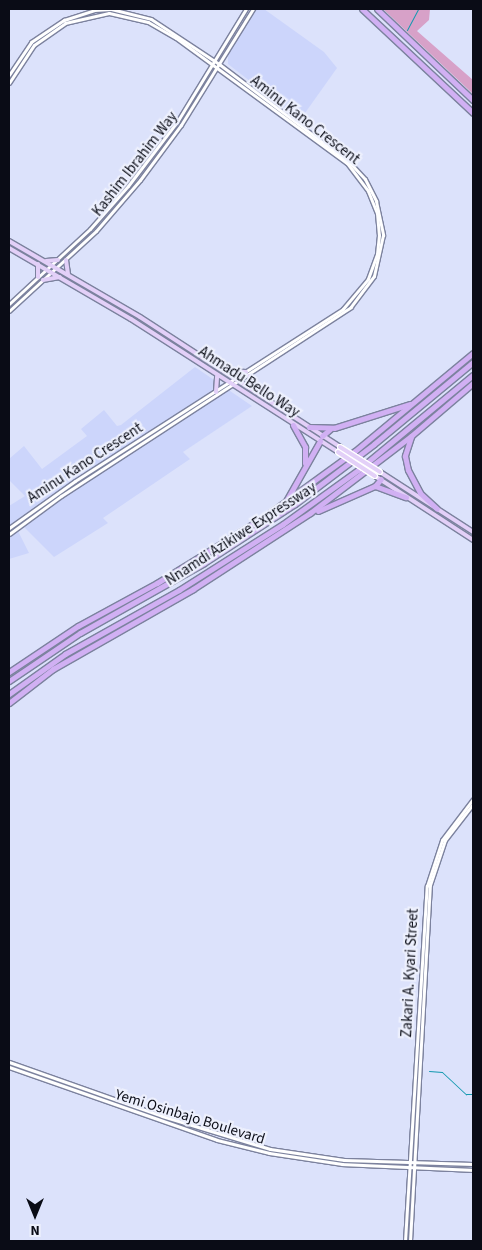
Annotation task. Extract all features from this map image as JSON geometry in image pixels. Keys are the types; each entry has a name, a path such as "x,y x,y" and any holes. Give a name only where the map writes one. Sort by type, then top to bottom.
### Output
{"highway":[{"path":"362,9 473,113"},
{"path":"376,9 473,100"},
{"name":"Nnamdi Azikiwe Expressway","path":"9,672 78,626 224,543 285,502 413,404 473,352"},
{"name":"Nnamdi Azikiwe Expressway","path":"9,681 80,632 204,563 316,489 473,362"},
{"path":"442,388 457,366"},
{"name":"Nnamdi Azikiwe Expressway","path":"9,694 65,654 245,549 358,470 473,374"},
{"name":"Nnamdi Azikiwe Expressway","path":"9,703 47,674 88,648 234,564 310,513 411,436 473,384"},
{"path":"309,427 330,428 413,404"},
{"path":"293,424 305,447 305,465"},
{"path":"285,502 321,438 330,428"},
{"path":"411,436 405,456 408,470 420,493 437,509"},
{"path":"375,486 378,477"},
{"path":"310,513 375,486 406,497"},
{"path":"204,563 224,543"},
{"path":"234,564 245,549"},
{"path":"65,654 88,648"}],"main road":[{"path":"9,75 36,38 64,20 100,9 132,12 151,19 218,66"},
{"name":"Kashim Ibrahim Way","path":"9,304 53,265 128,186 177,122 246,9"},
{"name":"Kashim Ibrahim Way","path":"9,311 66,260 145,173 212,76 252,9"},
{"path":"9,83 34,46 56,28 100,13 120,13 148,22 205,57 220,53"},
{"path":"212,76 225,71 224,56"},
{"path":"205,57 208,72"},
{"name":"Aminu Kano Crescent","path":"9,534 61,496 232,387 237,380 358,301 378,266 382,224 372,192 354,167 218,66"},
{"name":"Ahmadu Bello Way","path":"9,241 45,260 223,371 309,427 321,438"},
{"name":"Ahmadu Bello Way","path":"9,248 48,269 218,376 232,387 293,424 321,438 406,497 473,540"},
{"path":"45,260 58,260"},
{"path":"66,260 68,274"},
{"path":"38,264 38,278"},
{"path":"43,280 60,277"},
{"path":"223,371 248,374 254,391"},
{"path":"216,392 218,376"},
{"name":"Aminu Kano Crescent","path":"9,528 216,392 232,387"},
{"name":"Ahmadu Bello Way","path":"339,450 380,472 473,532"},
{"name":"Zakari A. Kyari Street","path":"412,1162 427,886 442,840 473,799"},
{"name":"Zakari A. Kyari Street","path":"412,1162 430,885 445,840 473,804"},
{"name":"Yemi Osinbajo Boulevard","path":"9,1062 218,1134 270,1149 344,1160 473,1164"},
{"name":"Yemi Osinbajo Boulevard","path":"9,1067 217,1140 269,1153 320,1162 473,1170"},
{"path":"405,1241 412,1162"},
{"path":"410,1241 411,1168"}],"shaded area":[{"path":"257,9 264,9 324,52 337,68 300,120 228,64 228,54"},
{"path":"383,9 430,9 429,20 417,31 473,80 473,94"},
{"path":"195,367 252,406 183,452 190,459 103,518 108,523 54,557 23,526 18,531 29,553 9,559 9,506 25,496 9,480 9,459 24,446 42,469 87,436 81,429 104,410 117,426 121,425"}],"waterway":[{"path":"407,30 418,9"},
{"path":"429,1071 442,1072 466,1094 473,1094"}]}
